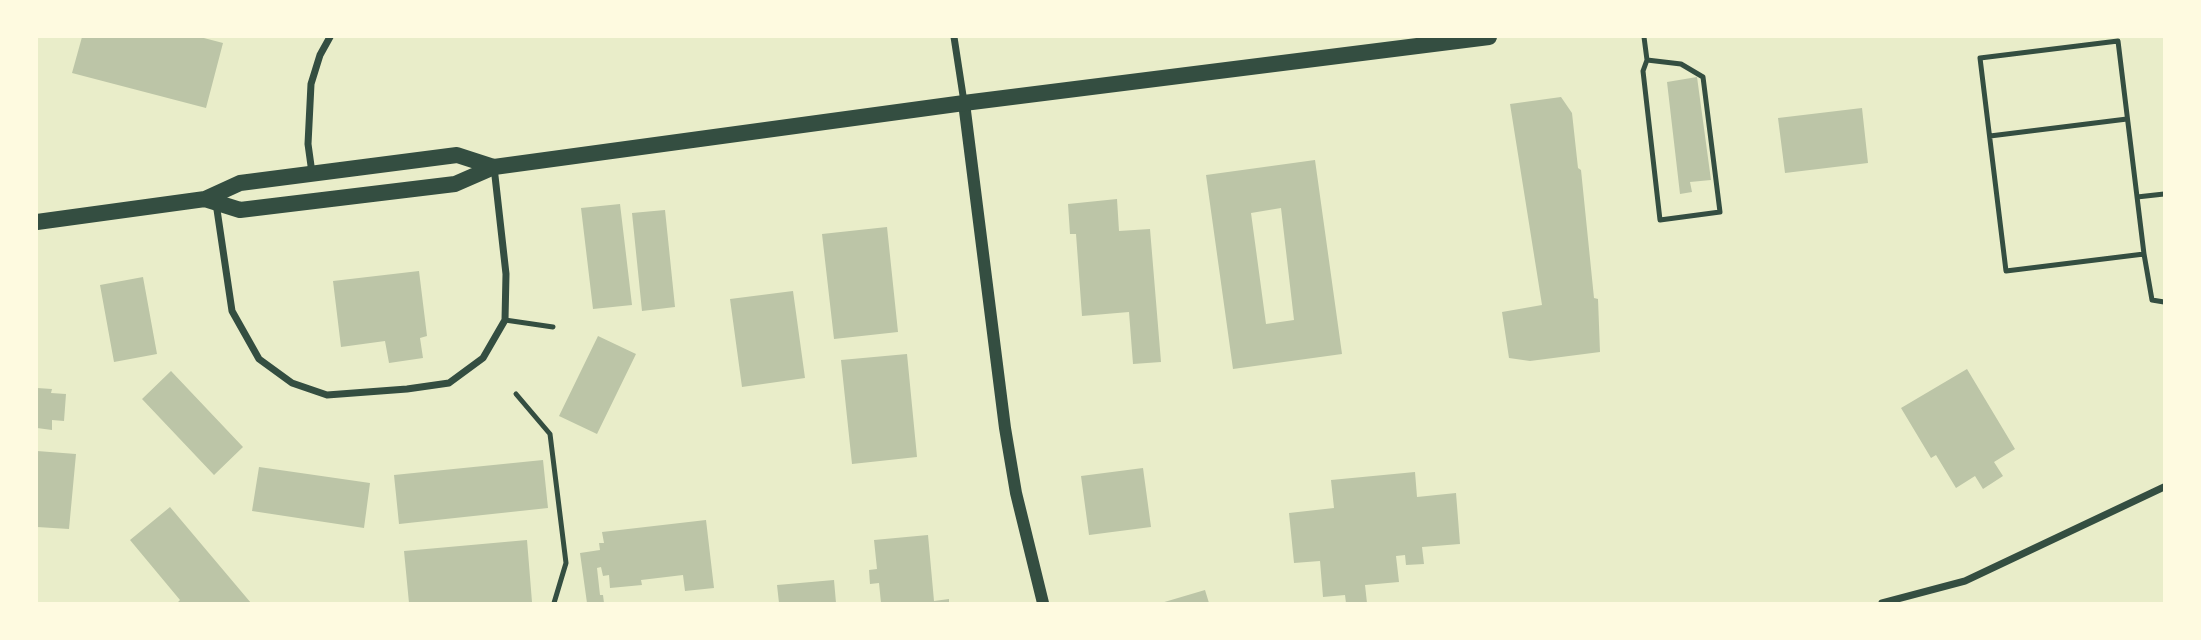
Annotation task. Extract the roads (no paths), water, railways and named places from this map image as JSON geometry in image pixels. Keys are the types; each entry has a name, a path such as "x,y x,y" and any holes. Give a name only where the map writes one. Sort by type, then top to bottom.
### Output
{"main road":[{"path":"37,222 210,201 240,210 455,184 494,167 964,103 1489,37"},
{"path":"210,201 240,183 457,155 494,167"}],"street":[{"path":"312,174 308,144 311,85 320,55 330,37"},
{"path":"954,37 1004,428 1016,493 1043,603"},
{"path":"210,201 232,311 259,359 292,383 327,395 407,389 449,383 482,358 505,320 506,274 494,167"},
{"path":"1882,603 1965,581 2164,487"}],"lane":[{"path":"1644,37 1647,60 1643,71 1661,220 1720,212 1703,77 1681,64 1647,60"},
{"path":"2144,254 2007,271 1980,58 2117,39 2152,300 2164,302"},
{"path":"1990,136 2127,120"},
{"path":"2137,197 2164,194"},
{"path":"505,320 553,327"},
{"path":"516,394 550,434 566,563 555,603"}]}
